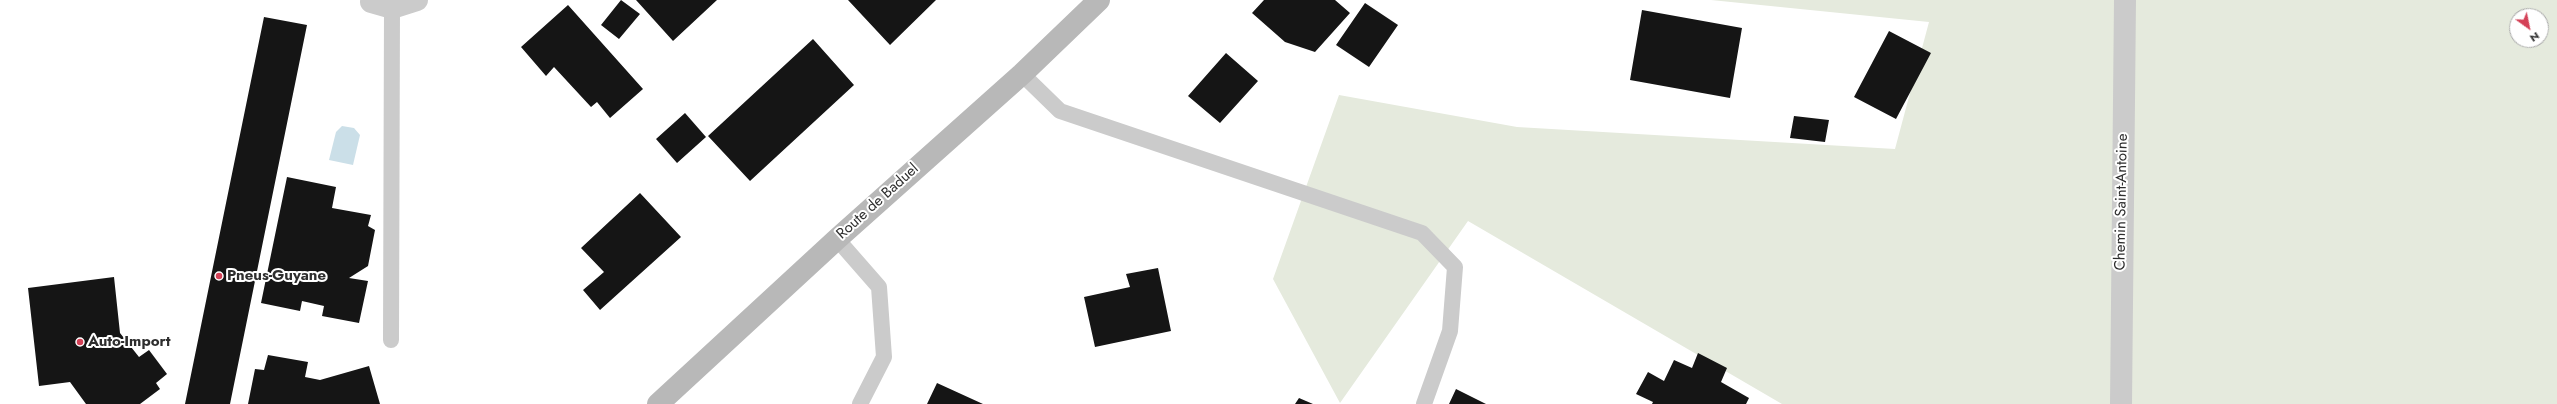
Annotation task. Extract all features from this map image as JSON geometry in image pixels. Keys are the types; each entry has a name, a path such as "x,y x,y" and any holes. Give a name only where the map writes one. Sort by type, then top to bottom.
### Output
{"main road":[{"name":"Route de Baduel","path":"658,404 837,239 1022,74 1099,0"}],"street":[{"path":"371,2 392,8 417,0"},
{"name":"Chemin Saint-Antoine","path":"2121,404 2125,0"}],"lane":[{"path":"391,340 392,8"},
{"path":"1022,74 1060,111 1422,233 1455,267 1450,331 1424,404"},
{"path":"837,239 879,287 884,358 860,404"}],"shaded area":[{"path":"1711,0 2557,0 2557,404 1782,404 1468,221 1340,403 1273,279 1339,95 1517,127 1895,149 1929,22"}],"water":[{"path":"342,126 354,128 360,135 353,165 329,160 336,132"}],"building":[{"path":"621,0 640,14 619,39 601,25"},
{"path":"636,0 717,0 673,41"},
{"path":"848,0 936,0 890,45"},
{"path":"1264,0 1335,0 1350,13 1315,52 1285,42 1252,13"},
{"path":"1365,3 1398,25 1369,67 1336,45"},
{"path":"568,5 643,89 610,118 597,102 591,107 554,67 546,76 521,47"},
{"path":"1642,10 1742,28 1730,98 1630,80"},
{"path":"264,17 307,25 230,404 185,404"},
{"path":"1889,31 1931,53 1896,119 1854,97"},
{"path":"813,39 854,85 750,181 708,136"},
{"path":"1226,53 1258,81 1220,123 1188,96"},
{"path":"685,113 706,137 677,163 656,139"},
{"path":"1794,116 1829,120 1825,142 1790,138"},
{"path":"287,177 336,187 332,208 371,215 368,226 375,230 368,266 349,278 368,281 359,323 322,316 324,306 302,301 300,311 261,303"},
{"path":"640,193 681,237 600,310 583,290 604,272 581,248"},
{"path":"1158,268 1171,331 1095,347 1084,297 1130,287 1126,274"},
{"name":"Auto-Import","path":"114,277 120,333 139,357 149,350 167,374 156,383 160,389 140,404 86,404 70,382 39,386 28,288"},
{"path":"1698,353 1727,368 1721,382 1749,398 1746,404 1652,404 1653,402 1636,394 1648,372 1664,381 1674,360 1692,368"},
{"path":"268,355 308,362 305,377 320,380 369,366 380,404 248,404 255,369 264,370"},
{"path":"937,383 983,404 927,404"},
{"path":"1456,389 1486,404 1449,404"},
{"path":"1299,398 1313,404 1295,404"}],"place":[{"name":"Pneus-Guyane","path":"219,276"},
{"name":"Auto-Import","path":"80,342"}]}
